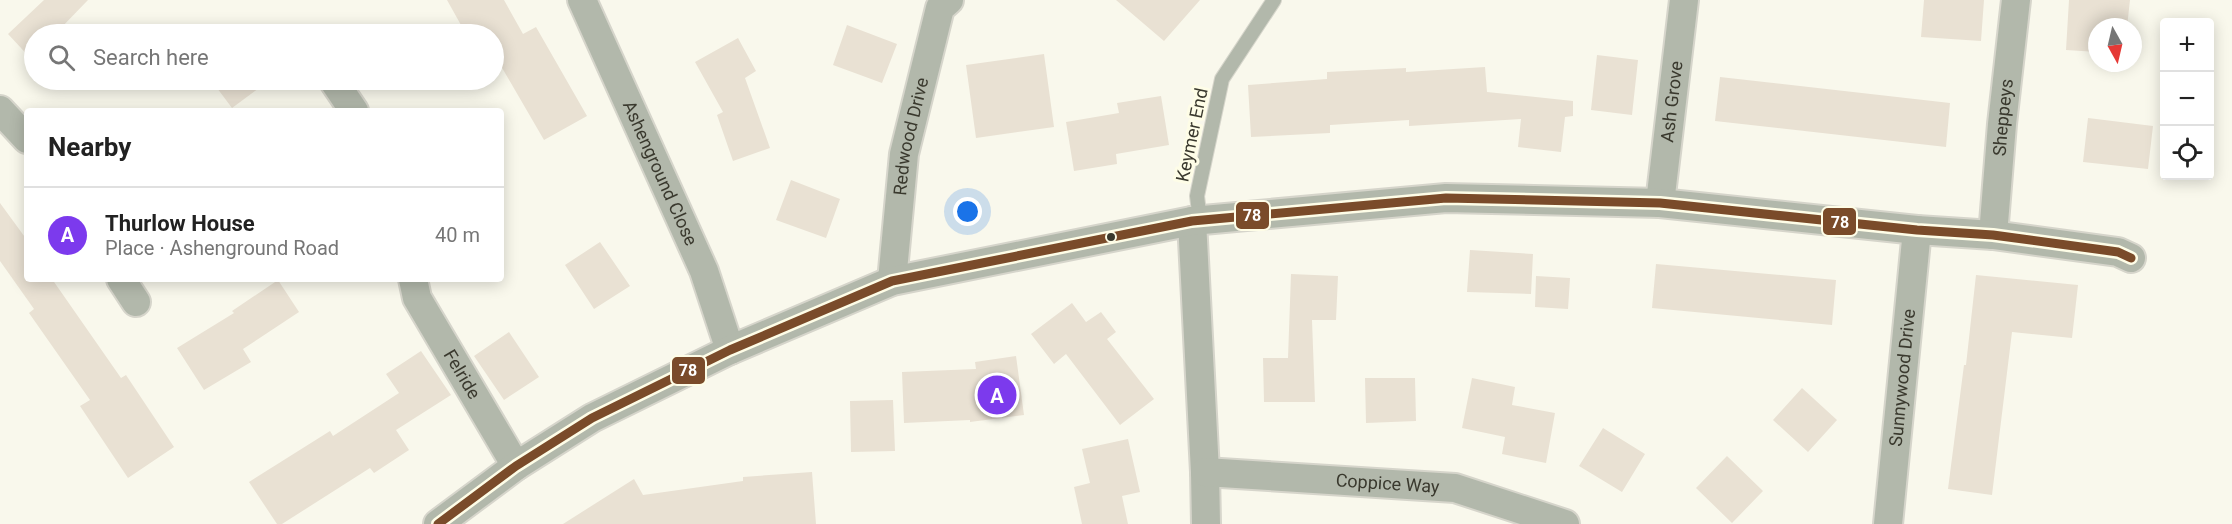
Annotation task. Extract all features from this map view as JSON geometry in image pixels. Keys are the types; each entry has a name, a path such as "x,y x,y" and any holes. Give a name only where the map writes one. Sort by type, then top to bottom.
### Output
{"street":[{"name":"Ashenground Close","path":"582,0 704,271 730,350"},
{"name":"Redwood Drive","path":"892,281 904,154 940,8 949,0"},
{"name":"Ash Grove","path":"1660,202 1684,0"},
{"name":"Sheppeys","path":"1993,235 2002,124 2016,0"},
{"path":"340,90 352,108"},
{"path":"0,110 24,136"},
{"path":"438,524 516,466 592,418 730,350 892,281 1196,221 1446,198 1660,202 1917,230 1993,235 2118,252 2131,258"},
{"path":"1196,221 1206,524"},
{"name":"Sunnywood Drive","path":"1888,524 1917,230"},
{"name":"Felride","path":"414,282 417,298 516,466"},
{"name":"Coppice Way","path":"1205,472 1455,488 1565,524"}],"lane":[{"name":"Keymer End","path":"1196,221 1197,196 1222,80 1274,0"}],"building":[{"path":"44,0 88,0 65,24 24,24 24,51 8,34"},
{"path":"447,0 504,0 523,34 536,27 587,116 544,140 504,71 504,24 460,24"},
{"path":"1116,0 1200,0 1164,41"},
{"path":"1924,0 1984,0 1981,41 1921,37"},
{"path":"2069,0 2130,0 2128,18 2088,18 2088,51 2066,50"},
{"path":"847,25 897,44 882,83 833,65"},
{"path":"738,38 756,71 745,78 770,148 733,161 717,115 723,112 695,62"},
{"path":"1044,54 1054,127 976,138 966,65"},
{"path":"1597,55 1638,60 1632,115 1591,110"},
{"path":"1485,67 1487,92 1573,101 1573,116 1565,117 1561,152 1518,147 1521,119 1409,126 1409,120 1330,125 1330,133 1251,137 1248,85 1327,79 1327,72 1406,68 1406,72"},
{"path":"1720,77 1950,103 1946,147 1715,121"},
{"path":"218,90 256,90 232,108"},
{"path":"1161,96 1169,145 1116,154 1117,164 1074,171 1066,122 1119,113 1117,103"},
{"path":"2088,118 2153,126 2148,169 2083,162"},
{"path":"791,180 840,199 826,238 776,220"},
{"path":"0,203 24,236 24,282 54,282 121,378 126,375 174,447 128,478 80,406 90,400 29,313 34,309 0,261"},
{"path":"600,242 630,286 594,309 565,265"},
{"path":"1470,250 1533,254 1531,294 1467,292"},
{"path":"1656,264 1836,280 1832,325 1652,308"},
{"path":"1291,274 1338,276 1336,320 1312,320 1315,402 1264,402 1263,358 1288,358"},
{"path":"1976,275 2078,285 2072,338 2012,332 1992,495 1948,489"},
{"path":"1536,276 1570,278 1568,309 1535,307"},
{"path":"275,282 279,282 299,312 243,349 251,362 204,390 177,348 234,313 232,311"},
{"path":"1072,303 1086,322 1101,312 1116,332 1107,339 1154,399 1120,425 1066,354 1054,364 1031,334"},
{"path":"509,332 539,377 504,400 474,356"},
{"path":"421,351 451,395 396,430 409,450 374,473 370,468 282,524 277,524 249,482 330,431 333,436 399,393 386,374"},
{"path":"1016,356 1024,415 970,422 970,420 904,423 902,372 976,369 975,362"},
{"path":"1365,378 1415,378 1416,421 1366,423"},
{"path":"1472,378 1515,387 1512,405 1555,413 1546,463 1502,454 1505,437 1462,428"},
{"path":"1802,388 1837,420 1808,452 1773,420"},
{"path":"893,400 895,451 851,452 850,401"},
{"path":"1603,428 1645,454 1622,492 1579,466"},
{"path":"1128,439 1140,492 1122,496 1128,524 1082,524 1074,487 1090,483 1082,449"},
{"path":"1727,456 1763,491 1732,523 1696,488"},
{"path":"812,472 816,524 563,524 634,479 643,495 743,481 743,477"}],"transit line":[{"name":"78","path":"438,524 516,466 592,418 730,350 892,281 1192,221 1446,198 1660,203 1917,230 1993,235 2118,252 2131,258"}],"place":[{"name":"Thurlow House","path":"997,395"}]}
